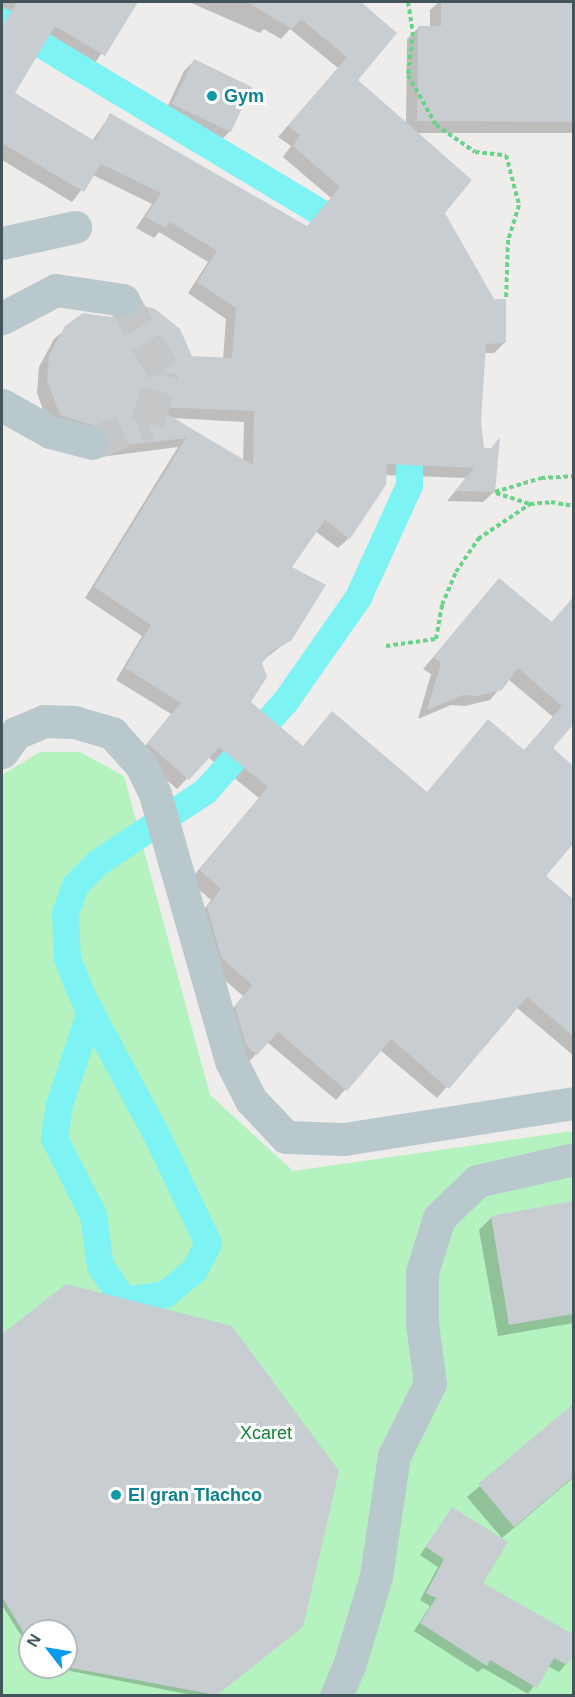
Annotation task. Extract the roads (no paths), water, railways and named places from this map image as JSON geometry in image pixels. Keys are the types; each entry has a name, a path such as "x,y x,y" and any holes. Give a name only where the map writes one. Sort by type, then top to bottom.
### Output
{"lane":[{"path":"2,243 75,227"},
{"path":"2,318 56,290 123,300"},
{"path":"2,405 50,432 92,443"},
{"path":"2,752 16,733 44,721 74,722 112,733 141,765 155,794 231,1061 251,1100 286,1137 344,1139 573,1103"},
{"path":"336,1695 350,1666 376,1576 394,1456 430,1383 422,1324 422,1272 439,1218 477,1181 573,1159"}],"waterway":[{"path":"2,21 350,230"},
{"path":"90,1011 59,1105 54,1138 93,1215 100,1266 124,1300 165,1294 194,1270 208,1243 158,1138 82,996 67,958 65,913 75,885 98,862 205,791 286,700 358,597 409,485 409,429"}],"tunnel":[{"path":"92,443 148,422 163,370 123,300"}],"place":[{"name":"Gym","path":"212,96"},
{"name":"El gran Tlachco","path":"116,1495"}],"park label":[{"name":"Xcaret","path":"266,1433"}]}
